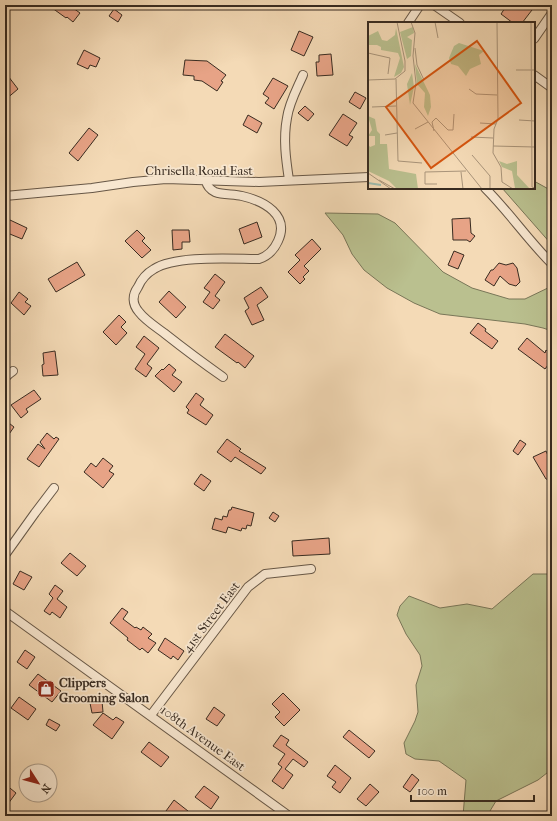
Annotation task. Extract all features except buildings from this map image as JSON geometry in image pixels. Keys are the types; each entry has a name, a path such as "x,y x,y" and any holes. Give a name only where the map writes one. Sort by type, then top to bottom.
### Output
{"street":[{"path":"409,22 420,5"},
{"path":"434,5 459,22"},
{"path":"535,38 552,13"},
{"path":"289,180 285,146 287,118 303,74"},
{"path":"535,76 552,88"},
{"name":"Chrisella Road East","path":"5,196 160,180 259,182 368,177"},
{"path":"206,180 208,187 216,192 242,196 256,201 273,211 281,222 281,233 276,245 268,255 259,259 182,261 169,263 154,268 140,284 134,294 133,300 139,312 150,323 223,377"},
{"path":"486,189 534,246 552,264"},
{"path":"5,378 13,371"},
{"path":"5,555 54,488"},
{"name":"41st Street East","path":"151,715 248,587 265,574 311,569"},
{"name":"108th Avenue East","path":"5,611 290,816"}],"green space":[{"path":"535,182 552,191 552,245 503,189 535,189"},
{"path":"325,213 378,214 395,223 443,272 472,288 509,299 525,299 552,286 552,331 525,324 440,314 414,303 387,288 364,270 352,254 343,235"},
{"path":"533,574 547,574 552,576 552,769 538,780 496,801 487,816 463,816 466,780 439,761 415,759 406,754 404,743 418,712 416,685 422,666 420,655 406,634 397,615 400,606 409,596 440,608 467,604 492,609"}],"place":[{"name":"Clippers Grooming Salon","path":"46,689"}]}
